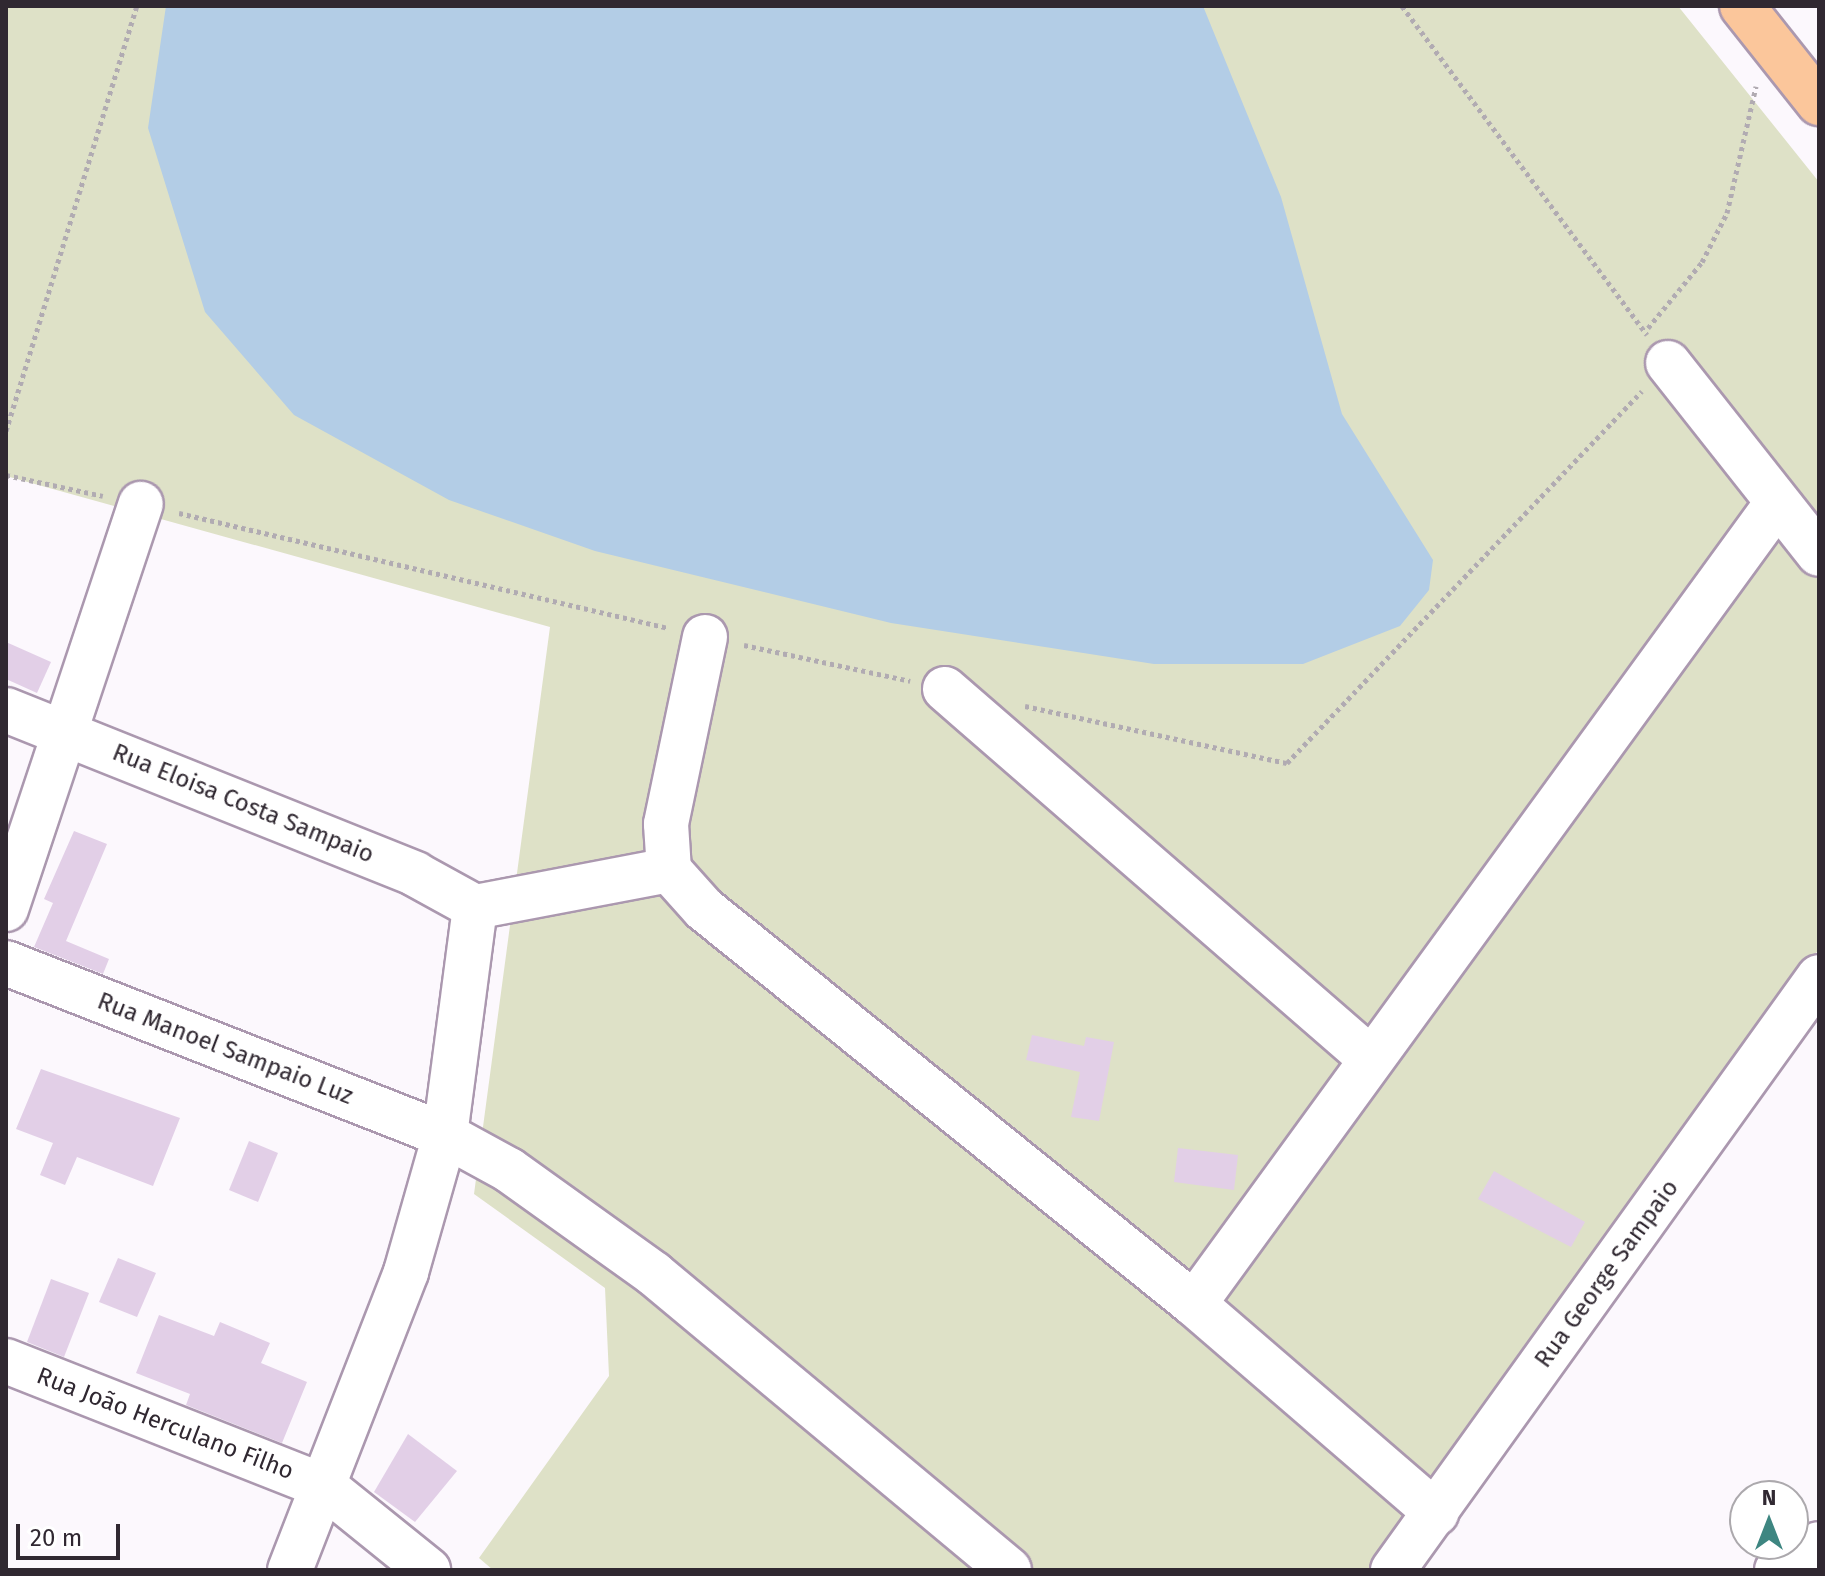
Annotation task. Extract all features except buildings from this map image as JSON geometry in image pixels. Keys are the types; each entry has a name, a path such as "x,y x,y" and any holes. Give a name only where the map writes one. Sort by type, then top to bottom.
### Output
{"main road":[{"path":"1754,22 1819,103"}],"street":[{"path":"1657,348 1819,554"},
{"path":"1194,1304 1777,503"},
{"path":"6,909 68,732 141,504"},
{"path":"705,637 666,824 669,870 704,909 1194,1304 1436,1513"},
{"path":"945,689 1371,1059"},
{"name":"Rua Eloisa Costa Sampaio","path":"6,710 68,732 415,874 475,907"},
{"path":"290,1570 406,1272 445,1135 475,907 669,870"},
{"name":"Rua Manoel Sampaio Luz","path":"6,963 445,1135 509,1170 654,1274 1009,1570"},
{"name":"Rua George Sampaio","path":"1393,1570 1819,977"},
{"name":"Rua João Herculano Filho","path":"6,1361 324,1486 428,1570"},
{"path":"1777,1570 1819,1544"}],"path":[{"path":"6,431 137,6"},
{"path":"1402,6 1657,348"},
{"path":"1007,702 1287,763 1657,348 1727,213 1754,22"},
{"path":"6,475 705,637 945,689"}],"green space":[{"path":"6,6 1678,6 1819,182 1819,949 1369,1570 493,1570 479,1558 609,1376 605,1288 474,1194 550,627 6,476"}],"water":[{"path":"166,6 1203,6 1281,197 1342,414 1433,560 1429,590 1400,626 1303,664 1154,664 891,623 595,551 449,500 294,415 205,312 148,128"}]}
